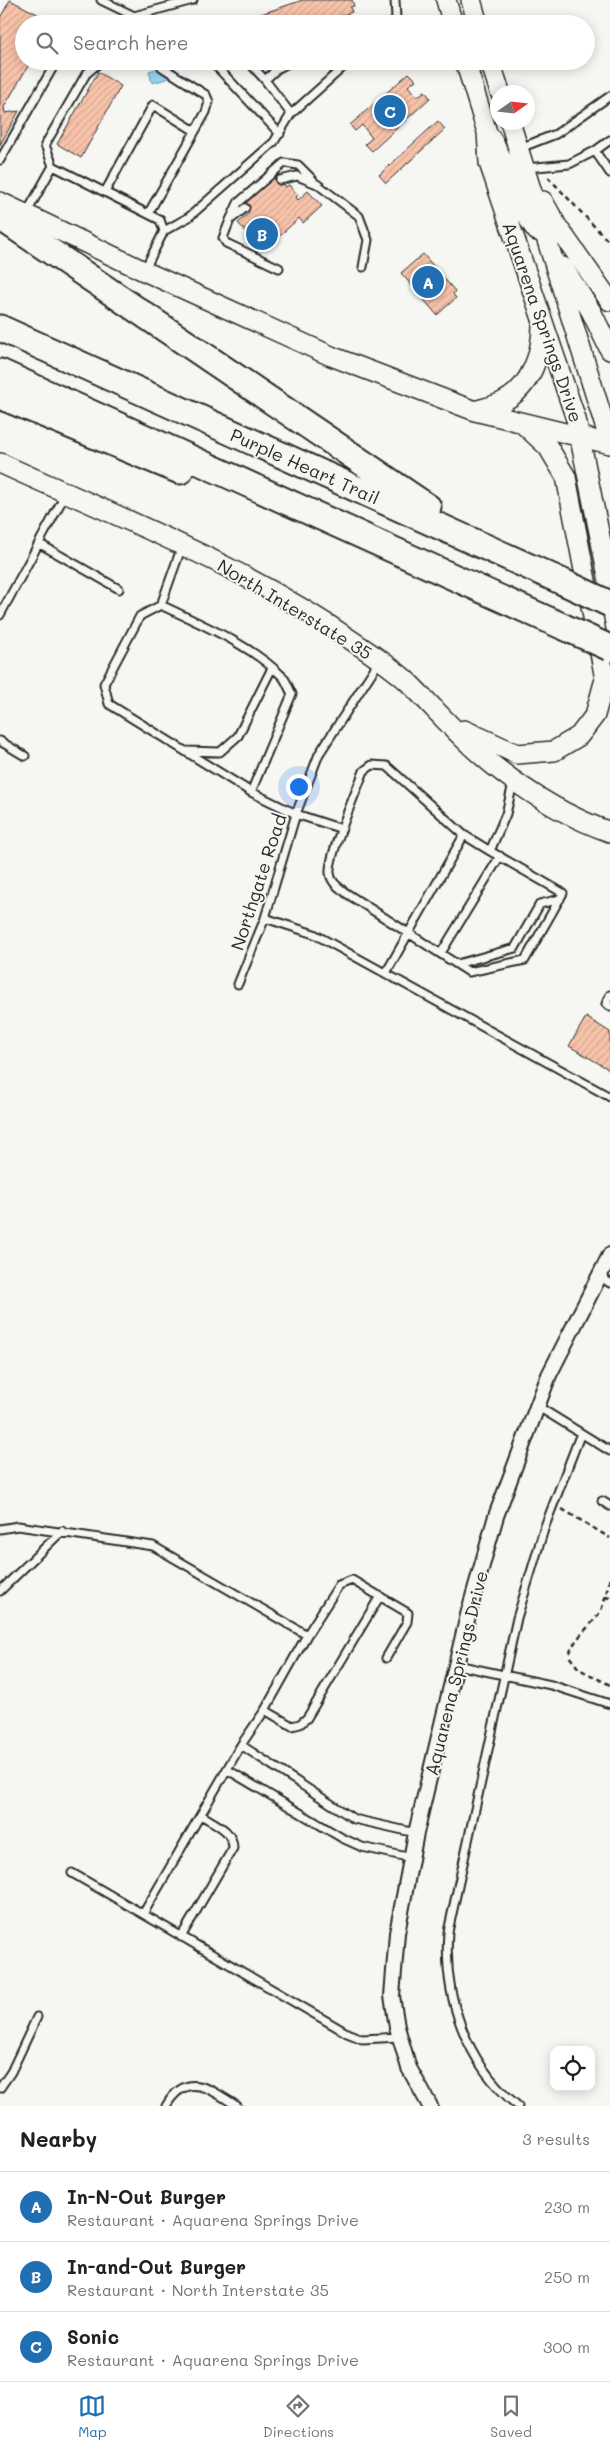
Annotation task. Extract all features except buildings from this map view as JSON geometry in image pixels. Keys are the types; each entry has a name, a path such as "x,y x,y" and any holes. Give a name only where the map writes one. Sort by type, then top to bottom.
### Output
{"highway":[{"path":"0,217 397,488 513,560"},
{"name":"Purple Heart Trail","path":"0,328 610,604"},
{"path":"0,372 610,648"},
{"path":"0,396 159,463 516,605"}],"main road":[{"path":"446,0 450,15"},
{"path":"471,0 475,15"},
{"name":"Aquarena Springs Drive","path":"468,70 486,132 489,163 542,321 553,346 581,438 610,586"},
{"path":"493,70 498,85"},
{"name":"Aquarena Springs Drive","path":"512,130 610,443"},
{"path":"486,132 500,153 522,207 591,311 610,350"},
{"path":"524,168 557,226 610,301"},
{"path":"0,202 144,271 330,356 475,411 581,438 610,443"},
{"path":"475,411 504,401 517,392 533,370 542,341 542,321"},
{"path":"451,725 518,754 554,751 579,736 595,715 605,679 566,477 548,447 522,424"},
{"name":"North Interstate 35","path":"0,463 242,574 311,614 380,660 404,679 492,764 513,780 559,810 586,824 610,832"}],"street":[{"name":"Aquarena Springs Drive","path":"430,2106 409,2068 400,2037 392,1996 397,1933 416,1833 496,1516 549,1375 604,1279 610,1255"}],"lane":[{"path":"101,0 132,15"},
{"path":"138,15 193,0"},
{"path":"395,0 396,15"},
{"path":"0,160 51,70"},
{"path":"91,70 86,74 45,145 53,166 160,220 164,231"},
{"path":"148,214 206,112 208,102 206,95 167,70"},
{"path":"220,70 280,134"},
{"path":"256,70 291,114"},
{"path":"265,80 276,70"},
{"path":"144,271 164,231 189,217 274,142 291,114 340,70"},
{"path":"518,148 556,134 610,96"},
{"path":"105,192 153,105 195,131"},
{"path":"524,168 569,164 610,140"},
{"path":"594,151 610,173"},
{"path":"279,268 226,243 223,238 238,202 284,163 298,165 317,184 359,216 368,240 363,267"},
{"path":"26,214 53,166"},
{"path":"280,180 297,176 317,184"},
{"path":"230,220 245,208"},
{"path":"0,615 66,493"},
{"path":"40,544 119,589"},
{"path":"182,546 161,605 140,616 104,684 109,704 251,792 296,814 342,828"},
{"path":"161,605 220,634 272,668 284,679 292,694 251,792"},
{"name":"Northgate Road","path":"238,984 265,918 296,814 319,754 380,660"},
{"path":"185,751 220,752 238,736 272,668"},
{"path":"0,741 25,756"},
{"path":"372,765 387,766 464,835 563,893 525,960 469,972 409,935 333,883 330,872 342,828 364,770 372,765"},
{"path":"490,851 506,814 513,780"},
{"path":"386,973 464,835"},
{"path":"441,953 500,856"},
{"path":"457,964 515,948 540,904 560,899"},
{"path":"265,918 314,934 610,1097"},
{"path":"610,995 606,1004 610,1006"},
{"path":"537,1406 610,1451"},
{"path":"518,2106 488,2076 472,2052 461,2028 449,1979 448,1932 517,1618 553,1504 581,1433"},
{"path":"602,1501 610,1506"},
{"path":"0,1528 18,1526 62,1531 153,1546 307,1635"},
{"path":"0,1591 62,1531"},
{"path":"143,1914 241,1745 265,1710 307,1635 339,1585 352,1580 408,1613 406,1622 386,1658"},
{"path":"265,1710 292,1726 300,1724 307,1718 380,1596"},
{"path":"457,1666 551,1685 610,1704"},
{"path":"241,1745 354,1819 416,1833"},
{"path":"228,1770 342,1838 362,1847 412,1858"},
{"path":"181,1937 233,1848 231,1836 202,1815"},
{"path":"72,1873 347,2033 362,2039 400,2037"},
{"path":"0,2088 11,2072 37,2017"},
{"path":"166,2106 173,2094 185,2087 196,2085 206,2087 237,2106"}],"path":[{"path":"548,177 610,243"},
{"path":"553,1504 610,1538"},
{"path":"610,1579 601,1609 591,1624 571,1645 569,1656 579,1669 610,1685"},
{"path":"605,1597 610,1598"}],"water":[{"path":"176,70 177,76 152,83 149,71"}],"place":[{"name":"Sonic","path":"390,111"},
{"name":"In-and-Out Burger","path":"262,234"},
{"name":"In-N-Out Burger","path":"428,282"}]}
